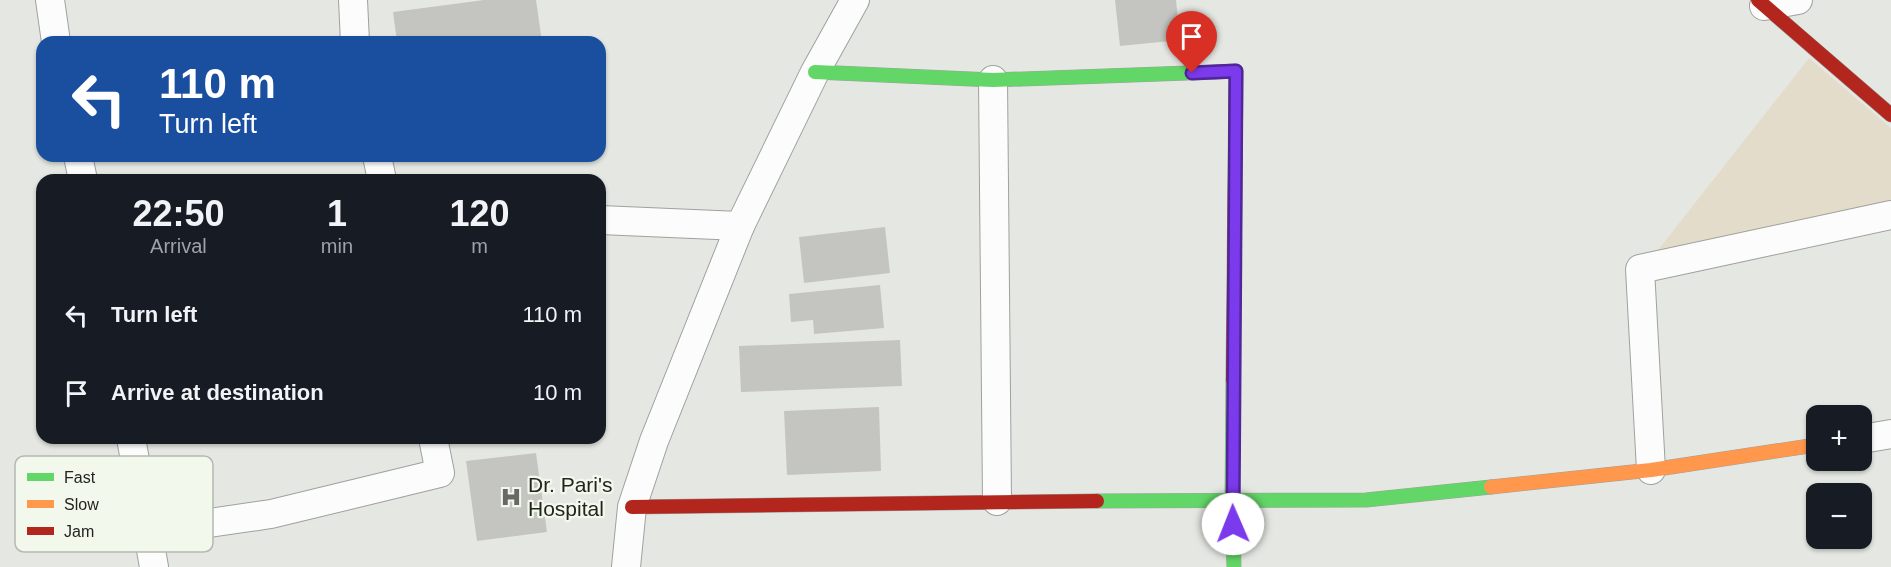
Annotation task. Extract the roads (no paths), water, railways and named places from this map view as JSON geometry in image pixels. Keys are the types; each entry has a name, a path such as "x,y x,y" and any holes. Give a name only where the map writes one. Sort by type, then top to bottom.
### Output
{"street":[{"path":"50,0 55,36"},
{"path":"353,0 355,36"},
{"path":"626,567 632,507 654,441 740,226 815,72 855,0"},
{"path":"1761,3 1798,0"},
{"path":"1761,3 1891,115"},
{"path":"815,72 993,80 1236,71 1232,502 1234,567"},
{"path":"993,80 997,501"},
{"path":"1651,470 1640,269 1891,215"},
{"path":"606,220 740,226"},
{"path":"1872,437 1891,434"},
{"path":"213,522 271,514 440,473 434,444"},
{"path":"632,507 997,501 1366,500 1651,470 1806,447"},
{"path":"151,552 154,567"}],"place":[{"name":"Dr. Pari's Hospital","path":"511,497"}]}
